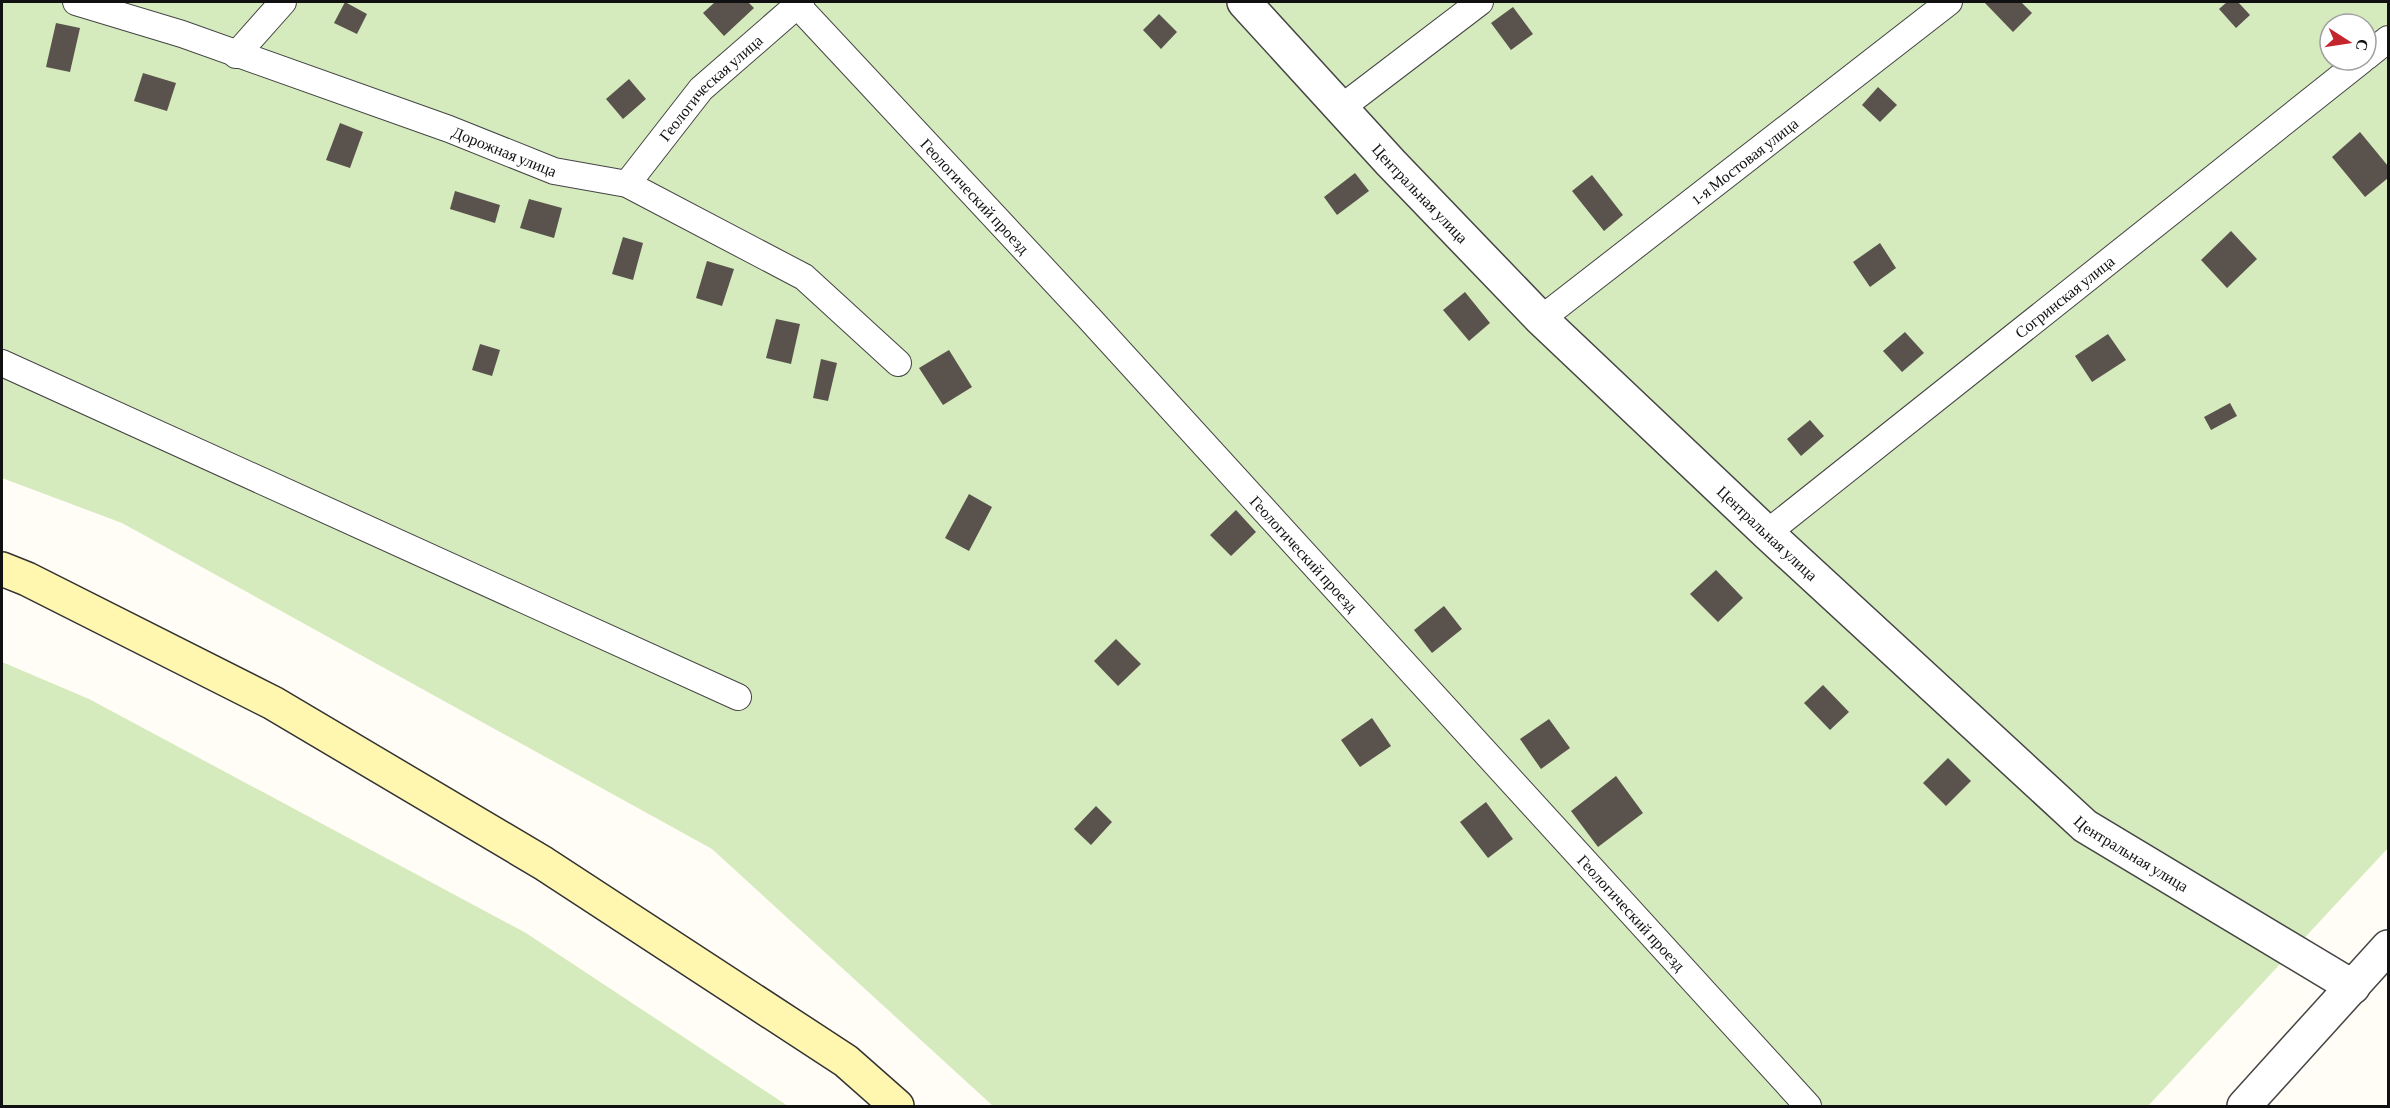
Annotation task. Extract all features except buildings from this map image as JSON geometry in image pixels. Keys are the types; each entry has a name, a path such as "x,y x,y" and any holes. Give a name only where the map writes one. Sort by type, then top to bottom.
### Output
{"main road":[{"path":"2,569 27,579 273,703 543,863 846,1060 897,1107"}],"street":[{"name":"Центральная улица","path":"1244,2 1541,320 2085,826 2353,987"},
{"path":"2244,1107 2388,947"}],"lane":[{"name":"Дорожная улица","path":"76,2 182,34 449,129 554,171 627,183 804,277 898,363"},
{"path":"236,55 284,2"},
{"path":"1341,108 1480,2"},
{"name":"1-я Мостовая улица","path":"1541,320 1949,2"},
{"name":"Геологическая улица","path":"627,183 701,89 799,3"},
{"name":"Геологический проезд","path":"799,3 1808,1106"},
{"name":"Согринская улица","path":"1767,532 2347,72"},
{"path":"2,363 738,697"}],"green space":[{"path":"2,2 2388,2 2388,848 2148,1106 993,1106 712,849 122,523 2,478"},
{"path":"2,662 89,699 526,933 788,1106 2,1106"}]}
